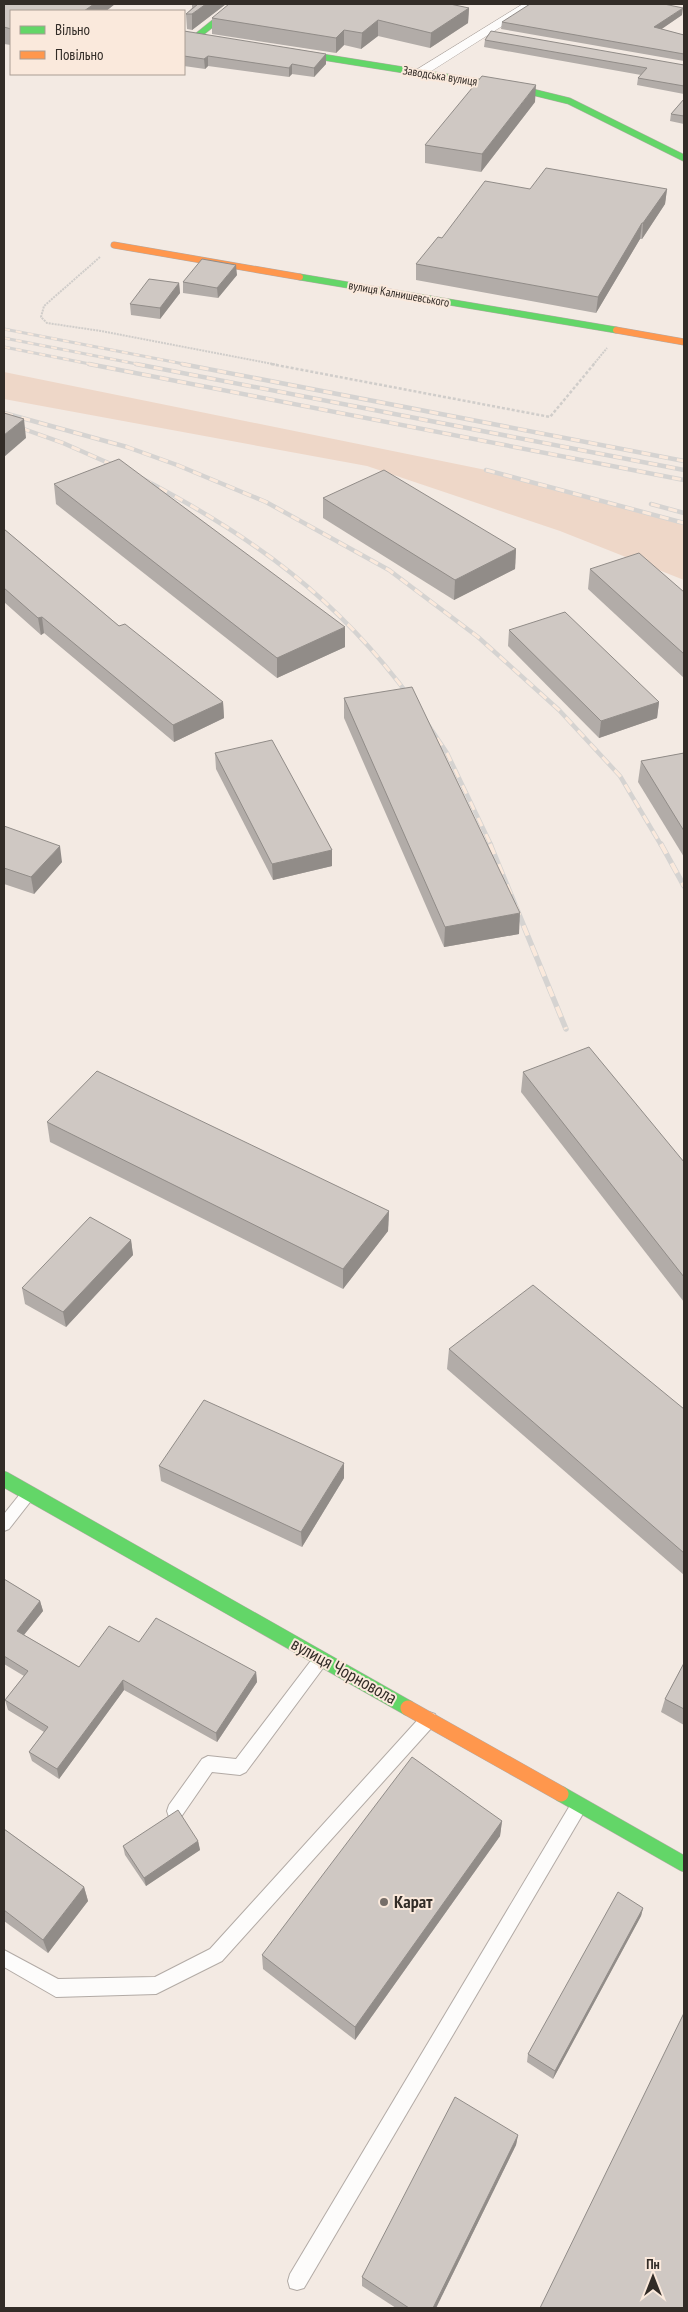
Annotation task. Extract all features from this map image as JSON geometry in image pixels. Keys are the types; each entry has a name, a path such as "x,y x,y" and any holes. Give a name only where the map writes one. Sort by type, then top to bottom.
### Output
{"street":[{"path":"196,37 237,4"},
{"path":"420,72 531,4"},
{"path":"486,32 505,36"},
{"path":"185,35 215,40"},
{"name":"Заводська вулиця","path":"280,51 516,88 569,100 684,158"},
{"name":"вулиця Калнишевського","path":"114,245 684,342"},
{"name":"вулиця Чорновола","path":"4,1479 684,1864"}],"lane":[{"path":"4,1525 29,1493"},
{"path":"175,1810 208,1764 240,1767 321,1659"},
{"path":"4,1958 56,1988 156,1985 216,1955 429,1719"},
{"path":"297,2282 580,1804"}],"path":[{"path":"114,245 44,306 41,317 47,323 101,331 550,417 620,332"}],"shaded area":[{"path":"4,372 486,470 684,523 684,580 560,531 367,466 4,399"}],"building":[{"path":"4,4 94,4 85,10 10,10 10,29 4,27"},
{"path":"198,4 206,4 192,14 186,14"},
{"path":"229,4 450,4 469,8 431,33 378,20 362,33 344,30 336,38 212,18"},
{"path":"530,4 664,4 683,8 654,27 684,35 684,54 502,22"},
{"path":"185,31 326,54 314,68 292,64 289,68 208,56 204,59 185,56"},
{"path":"491,31 684,65 684,86 638,78 647,68 485,40"},
{"path":"482,76 536,85 482,154 425,145"},
{"path":"684,99 684,116 671,114"},
{"path":"546,168 667,189 642,223 598,297 416,264 438,237 442,238 485,181 530,189"},
{"path":"202,259 236,265 217,288 183,282"},
{"path":"149,279 179,283 160,308 130,304"},
{"path":"4,413 24,419 4,435"},
{"path":"119,459 345,627 277,658 54,484"},
{"path":"384,470 516,549 455,580 323,498"},
{"path":"4,529 119,626 125,624 223,702 173,725 42,617 38,618 4,588"},
{"path":"639,553 684,592 684,654 590,569"},
{"path":"565,612 659,702 601,721 509,630"},
{"path":"412,687 520,913 445,927 344,698"},
{"path":"272,740 332,850 272,864 215,753"},
{"path":"684,753 684,831 641,761"},
{"path":"4,826 60,846 31,877 4,868"},
{"path":"589,1047 684,1162 684,1277 523,1072"},
{"path":"97,1071 389,1211 343,1269 47,1122"},
{"path":"90,1217 131,1240 63,1312 22,1288"},
{"path":"533,1285 684,1409 684,1553 449,1349"},
{"path":"204,1400 344,1463 301,1532 159,1466"},
{"path":"4,1579 40,1601 17,1631 79,1667 109,1626 139,1642 156,1618 256,1672 216,1733 123,1680 57,1769 29,1752 48,1727 5,1700 28,1671 4,1656"},
{"path":"684,1663 684,1709 665,1699"},
{"path":"412,1757 502,1821 355,2027 262,1955"},
{"path":"178,1810 198,1841 144,1878 123,1846"},
{"path":"4,1829 84,1887 43,1940 4,1910"},
{"path":"618,1892 643,1908 555,2071 528,2054"},
{"path":"684,2013 684,2308 540,2308"},
{"path":"455,2097 518,2135 433,2308 409,2308 362,2277"}],"railway":[{"path":"4,329 189,365"},
{"path":"4,338 142,365"},
{"path":"4,347 95,365"},
{"path":"89,364 684,480"},
{"path":"136,364 684,470"},
{"path":"182,364 684,461"},
{"path":"4,413 127,447 177,465 266,502 389,570 478,637 559,710 620,776 661,845"},
{"path":"4,422 63,443 122,469"},
{"path":"486,470 684,523"},
{"path":"143,479 222,524 291,573 354,630 412,700"},
{"path":"651,504 684,513"},
{"path":"427,723 447,753 491,845"},
{"path":"490,844 566,1029"},
{"path":"661,844 684,886"}],"traffic: fast":[{"path":"196,37 237,4"},
{"path":"291,52 516,88 569,101 684,158"},
{"path":"300,277 616,330"},
{"path":"4,1479 408,1708"},
{"path":"561,1794 684,1864"}],"traffic: slow":[{"path":"114,245 300,277"},
{"path":"616,330 684,342"},
{"path":"408,1708 561,1794"}],"place":[{"name":"Карат","path":"384,1902"}]}
